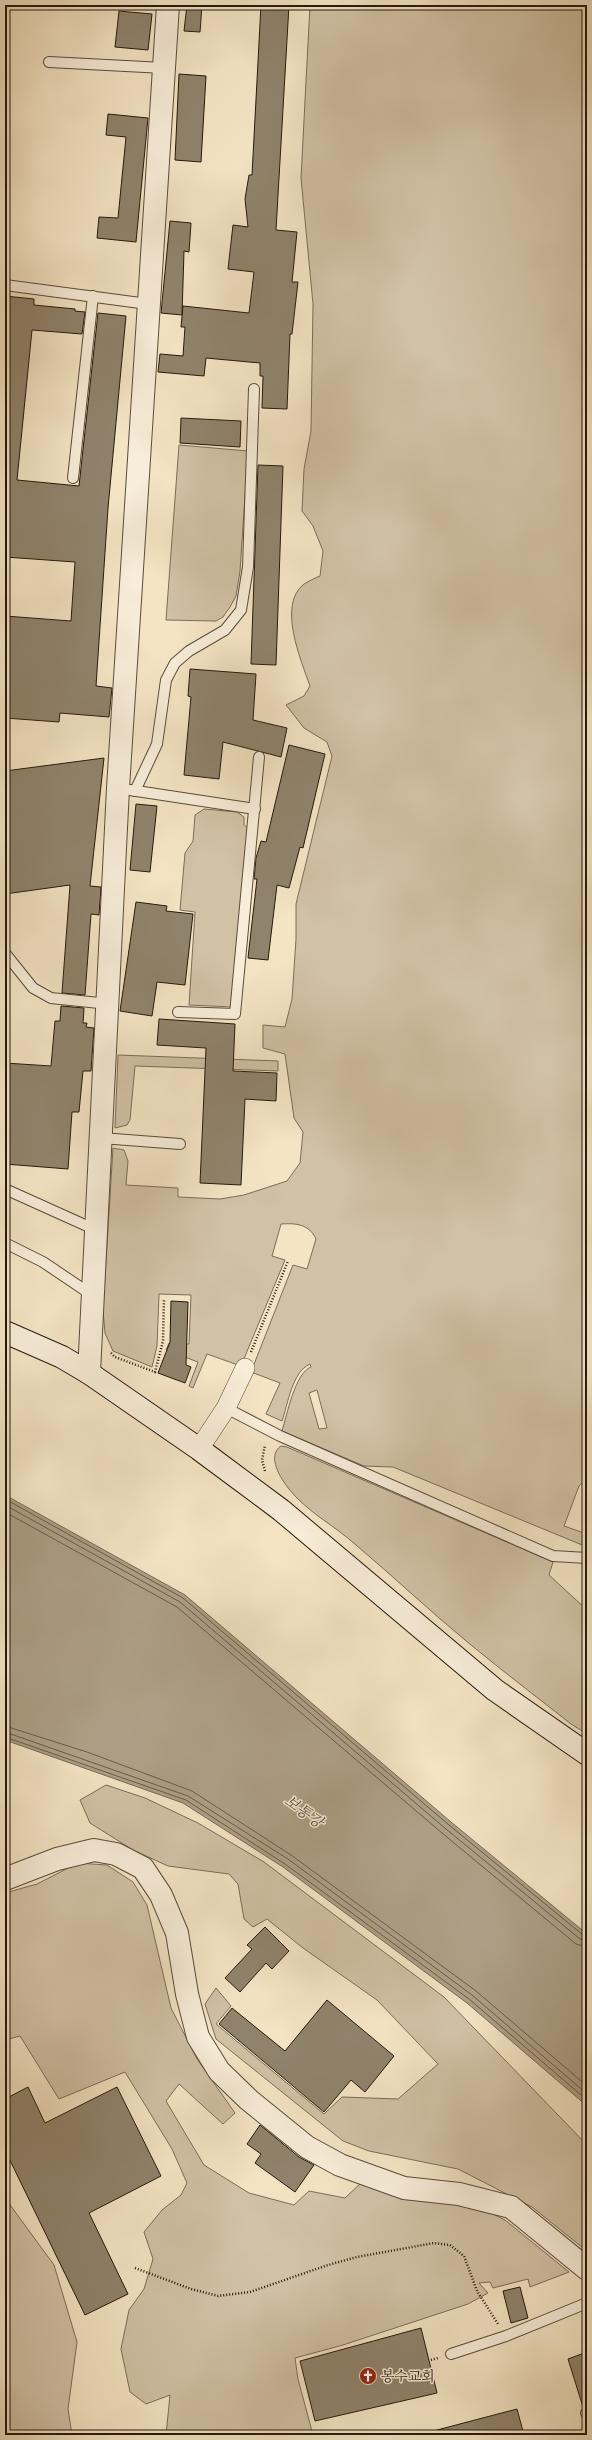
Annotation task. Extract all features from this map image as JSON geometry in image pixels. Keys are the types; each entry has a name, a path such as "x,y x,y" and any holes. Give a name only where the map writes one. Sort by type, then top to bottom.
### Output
{"street":[{"path":"89,1373 92,1295 109,1004 126,790 148,304 168,5"},
{"path":"5,1332 62,1357 89,1373 199,1448 281,1510 432,1639 495,1690 587,1754"},
{"path":"199,1448 226,1408 245,1368"},
{"path":"5,1880 57,1859 94,1850 116,1854 143,1868 161,1895 177,1933 187,1994 198,2037 219,2071 249,2100 307,2147 340,2165 404,2188 459,2194 511,2207 587,2269"}],"lane":[{"path":"49,62 164,68"},
{"path":"5,285 148,304"},
{"path":"73,478 93,296"},
{"path":"254,389 248,567 241,610 225,630 189,651 175,663 166,680 157,744 126,790 255,809"},
{"path":"178,1012 235,1014 259,757"},
{"path":"5,953 33,988 51,998 109,1004"},
{"path":"101,1138 180,1144"},
{"path":"5,1189 96,1230"},
{"path":"5,1243 43,1262 92,1295"},
{"path":"226,1408 280,1436 553,1556 587,1558"},
{"path":"451,2354 506,2336 587,2304"}],"path":[{"path":"245,1368 288,1261"},
{"path":"107,1349 115,1357 155,1372 163,1340 164,1299"},
{"path":"135,2268 191,2289 218,2296 250,2292 328,2265 357,2257 434,2243 450,2245 464,2256 483,2303 506,2336"},
{"path":"431,2360 438,2358"}],"shaded area":[{"path":"310,5 587,5 587,1479 579,1486 564,1526 587,1534 587,1547 393,1467 364,1466 282,1431 292,1395 300,1377 311,1367 310,1364 304,1368 295,1381 282,1421 266,1414 280,1383 251,1372 293,1265 307,1269 316,1239 306,1227 297,1224 281,1224 272,1256 285,1260 241,1366 207,1354 193,1388 189,1386 198,1362 166,1350 169,1343 189,1344 191,1295 159,1294 157,1346 152,1367 113,1351 105,1333 103,1310 113,1148 124,1150 128,1161 126,1185 178,1188 178,1197 220,1199 244,1195 287,1181 300,1163 303,1132 294,1118 285,1054 263,1048 263,1025 285,1027 292,999 296,939 296,904 332,756 327,742 304,728 286,705 304,696 310,686 297,648 292,619 292,605 296,593 304,584 320,576 323,551 313,526 302,511 304,469 311,431 313,304 301,178","holes":["317,1390 327,1428 319,1429 309,1393"]},
{"path":"179,445 248,451 240,571 236,596 223,617 216,621 166,620"},
{"path":"204,809 237,812 244,817 244,825 252,831 232,1007 189,1005 195,912 180,910 185,853 193,841 195,815"},
{"path":"118,1055 278,1061 278,1071 135,1066 130,1120 127,1125 115,1128"},
{"path":"281,1446 287,1447 553,1562 549,1575 587,1610 587,1734 571,1724 483,1655 348,1538 296,1497 286,1485 276,1468 275,1456 277,1450"},
{"path":"106,1785 145,1798 198,1823 264,1862 444,1997 587,2145 587,2251 532,2207 458,2169 369,2151 343,2141 216,2039 205,2004 216,1988 231,2006 216,2024 324,2114 342,2097 398,2099 438,2064 377,2000 303,1948 267,1919 253,1927 244,1919 238,1884 229,1874 168,1866 133,1850 90,1823 80,1800"},
{"path":"78,1863 107,1865 133,1882 147,1905 171,2008 197,2059 235,2113 223,2124 179,2084 166,2101 204,2165 249,2193 294,2205 309,2191 345,2198 362,2182 471,2203 505,2220 569,2272 530,2287 528,2279 493,2288 490,2282 479,2283 488,2293 468,2304 343,2345 295,2358 298,2379 313,2435 166,2435 170,2395 146,2404 130,2392 121,2349 129,2310 144,2289 153,2259 144,2232 162,2210 181,2195 187,2183 172,2149 125,2072 59,2099 20,2036 5,2040 5,1893 37,1884"},
{"path":"5,2198 54,2265 77,2342 68,2409 72,2435 5,2435"}],"water":[{"name":"보통강","path":"5,1495 185,1595 451,1822 587,1934 587,2106 467,2003 283,1867 183,1803 5,1740"}],"building":[{"path":"187,5 202,5 200,32 184,31"},
{"path":"261,5 289,5 276,230 297,232 292,282 298,282 292,334 290,334 287,409 262,408 263,376 260,376 260,363 206,358 204,376 158,372 160,354 183,356 185,327 181,327 183,306 249,313 254,272 228,269 233,225 248,227 245,199 249,175 252,175"},
{"path":"119,11 152,14 148,50 115,47"},
{"path":"179,74 206,76 201,162 175,160"},
{"path":"108,114 148,118 136,242 97,238 99,217 118,218 126,137 106,135"},
{"path":"170,221 191,223 189,252 184,251 182,315 161,313"},
{"path":"5,296 34,299 34,305 75,309 75,311 85,312 82,334 32,330 17,480 79,486 98,313 126,316 108,508 96,686 112,688 109,717 60,713 59,722 5,718 5,616 71,621 75,562 5,557"},
{"path":"181,418 241,421 240,447 180,443"},
{"path":"258,465 283,466 276,665 251,664"},
{"path":"190,669 256,674 253,720 287,728 281,757 223,742 219,779 184,775 191,697 188,696"},
{"path":"289,745 325,754 303,848 300,847 289,888 277,885 268,960 248,958 257,879 254,879 256,858 261,841 266,842"},
{"path":"104,758 90,886 101,887 99,915 91,914 85,995 62,993 70,885 5,894 5,771"},
{"path":"136,804 157,806 150,872 130,870"},
{"path":"136,902 167,906 166,911 193,914 185,985 157,982 152,1016 120,1011"},
{"path":"61,1006 84,1008 83,1023 87,1023 86,1027 94,1028 91,1071 83,1071 79,1112 72,1112 68,1169 5,1164 5,1063 51,1066 55,1021 60,1021"},
{"path":"159,1019 235,1024 233,1071 277,1073 276,1101 245,1099 241,1185 200,1183 206,1048 157,1045"},
{"path":"171,1301 188,1302 186,1365 191,1367 185,1383 158,1373 170,1342"},
{"path":"265,1927 289,1951 272,1969 266,1963 240,1992 225,1978 252,1949 247,1945"},
{"path":"327,2000 394,2056 365,2092 351,2080 324,2112 219,2024 232,2008 285,2051"},
{"path":"28,2087 45,2123 117,2087 161,2176 89,2213 128,2294 85,2315 5,2150 5,2099"},
{"path":"260,2125 299,2157 314,2165 295,2192 255,2163 261,2154 247,2144"},
{"path":"520,2287 528,2318 511,2323 503,2291"},
{"name":"봉수교회","path":"421,2328 437,2393 315,2421 300,2361"},
{"path":"587,2352 587,2406 583,2407 568,2359"},
{"path":"517,2409 524,2435 437,2435 437,2430"}],"place":[{"name":"봉수교회","path":"368,2376"}]}
